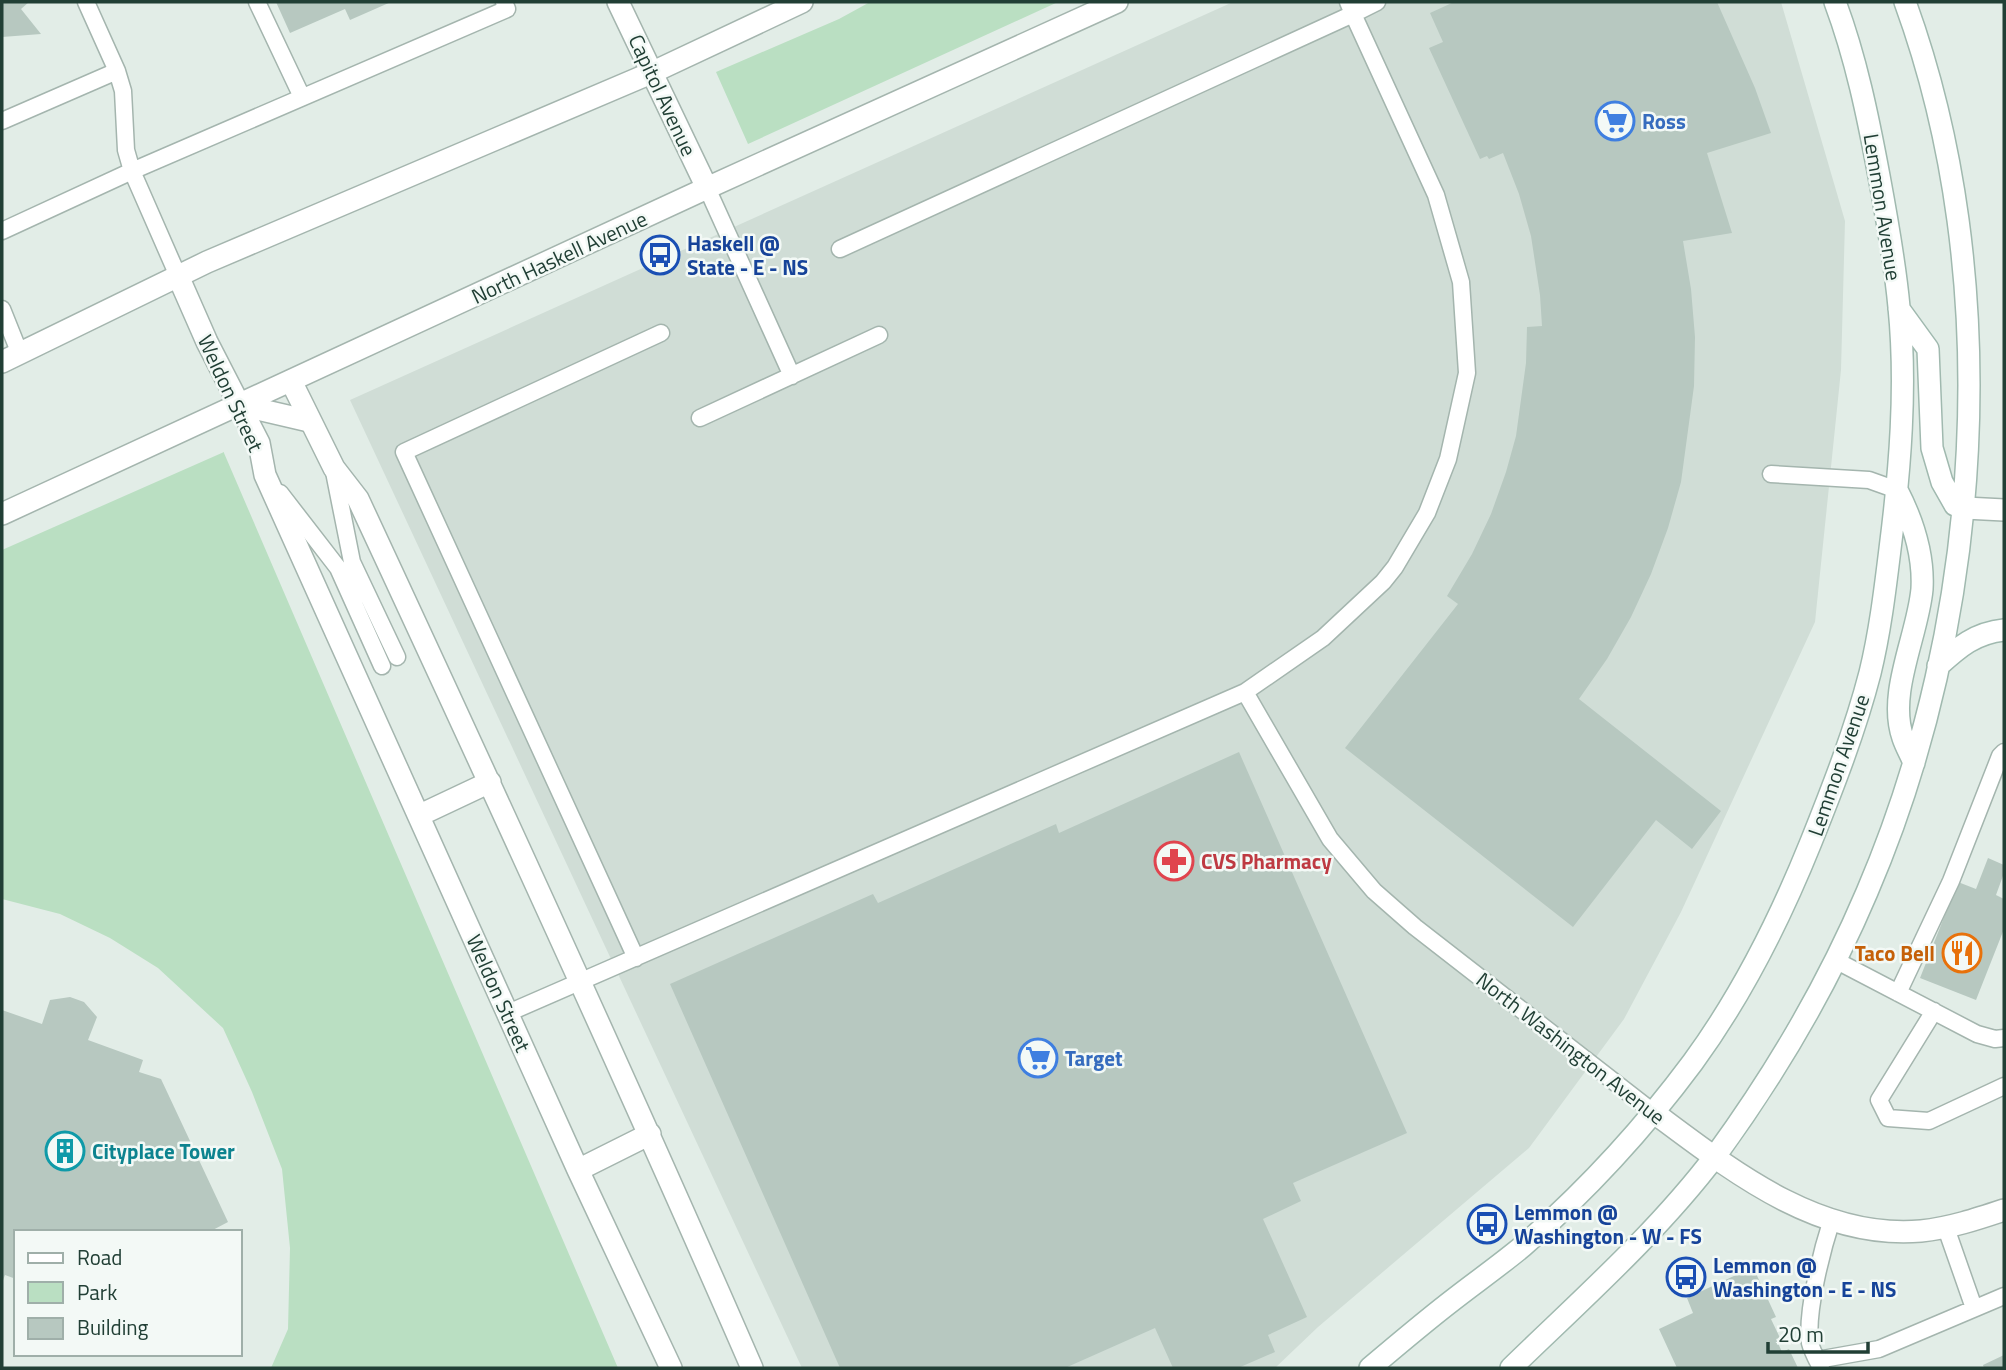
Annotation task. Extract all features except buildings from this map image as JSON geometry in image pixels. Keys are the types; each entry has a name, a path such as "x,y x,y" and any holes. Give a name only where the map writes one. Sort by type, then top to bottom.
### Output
{"street":[{"name":"Capitol Avenue","path":"618,2 707,188"},
{"path":"11,358 177,276 651,73 802,2"},
{"name":"North Haskell Avenue","path":"2,514 1117,2"},
{"name":"Lemmon Avenue","path":"1370,1368 1522,1246 1588,1184 1653,1112 1693,1062 1721,1021 1764,946 1795,883 1831,794 1870,671 1883,605 1898,489 1902,397 1899,309 1886,215 1869,121 1835,2"},
{"path":"1511,1368 1669,1212 1747,1111 1793,1037 1835,960 1867,893 1914,763 1958,570 1972,402 1969,290 1953,178 1938,106 1918,36 1905,2"},
{"name":"Weldon Street","path":"177,276 207,342 259,443 265,475 671,1368"},
{"path":"1899,309 1928,349 1932,449 1942,482 1955,505 1965,509 2004,510"},
{"path":"291,381 334,468 358,499 650,1134 752,1368"},
{"path":"240,405 309,421"},
{"path":"1898,489 1920,548 1922,587 1898,704 1902,737 1914,763"},
{"path":"1938,666 1963,643 2004,630"},
{"path":"420,816 489,782"},
{"name":"North Washington Avenue","path":"1653,1112 1758,1187 1808,1211 1832,1219 1881,1230 1918,1231 1946,1227 2004,1210"},
{"path":"579,1170 650,1134"}],"lane":[{"name":"Weldon Street","path":"86,2 117,71 123,91 126,150 132,171 177,276"},
{"path":"257,2 302,97"},
{"path":"2,231 132,171 507,9 503,2"},
{"path":"840,249 1351,8 1377,2"},
{"path":"508,1013 1245,692 1323,638 1383,582 1427,513 1448,459 1467,373 1461,282 1436,195 1351,8"},
{"path":"2,121 117,71"},
{"path":"707,188 792,376"},
{"path":"2,309 11,358"},
{"path":"636,958 404,452 661,333"},
{"path":"700,418 879,335"},
{"path":"334,468 352,562 397,657"},
{"path":"1771,474 1869,480 1898,489"},
{"path":"265,475 338,568 382,666"},
{"name":"North Washington Avenue","path":"1245,692 1330,839 1374,891 1415,927 1653,1112"},
{"path":"1898,993 1951,881 2000,756 2004,752"},
{"path":"1835,960 1977,1034 1995,1039 2004,1038"},
{"path":"1934,1011 1879,1100 1888,1118 1929,1121 2004,1086"},
{"path":"1832,1219 1822,1252 1812,1308 1810,1343 1819,1364 1879,1349 2004,1296"},
{"path":"1946,1227 1975,1308"}],"shaded area":[{"path":"1233,2 1781,2 1845,221 1841,370 1815,622 1681,912 1624,1019 1529,1148 1318,1327 1275,1368 802,1368 350,400"}],"green space":[{"path":"870,2 1058,2 748,144 716,72 839,19"},
{"path":"224,452 618,1368 271,1368 288,1329 290,1248 282,1169 223,1028 158,968 110,938 60,914 2,899 2,550"}],"place":[{"name":"Ross","path":"1615,121"},
{"name":"Haskell @ State - E - NS","path":"660,255"},
{"name":"CVS Pharmacy","path":"1174,861"},
{"name":"Taco Bell","path":"1962,953"},
{"name":"Target","path":"1038,1058"},
{"name":"Cityplace Tower","path":"65,1151"},
{"name":"Lemmon @ Washington - W - FS","path":"1487,1224"},
{"name":"Lemmon @ Washington - E - NS","path":"1686,1277"}]}
